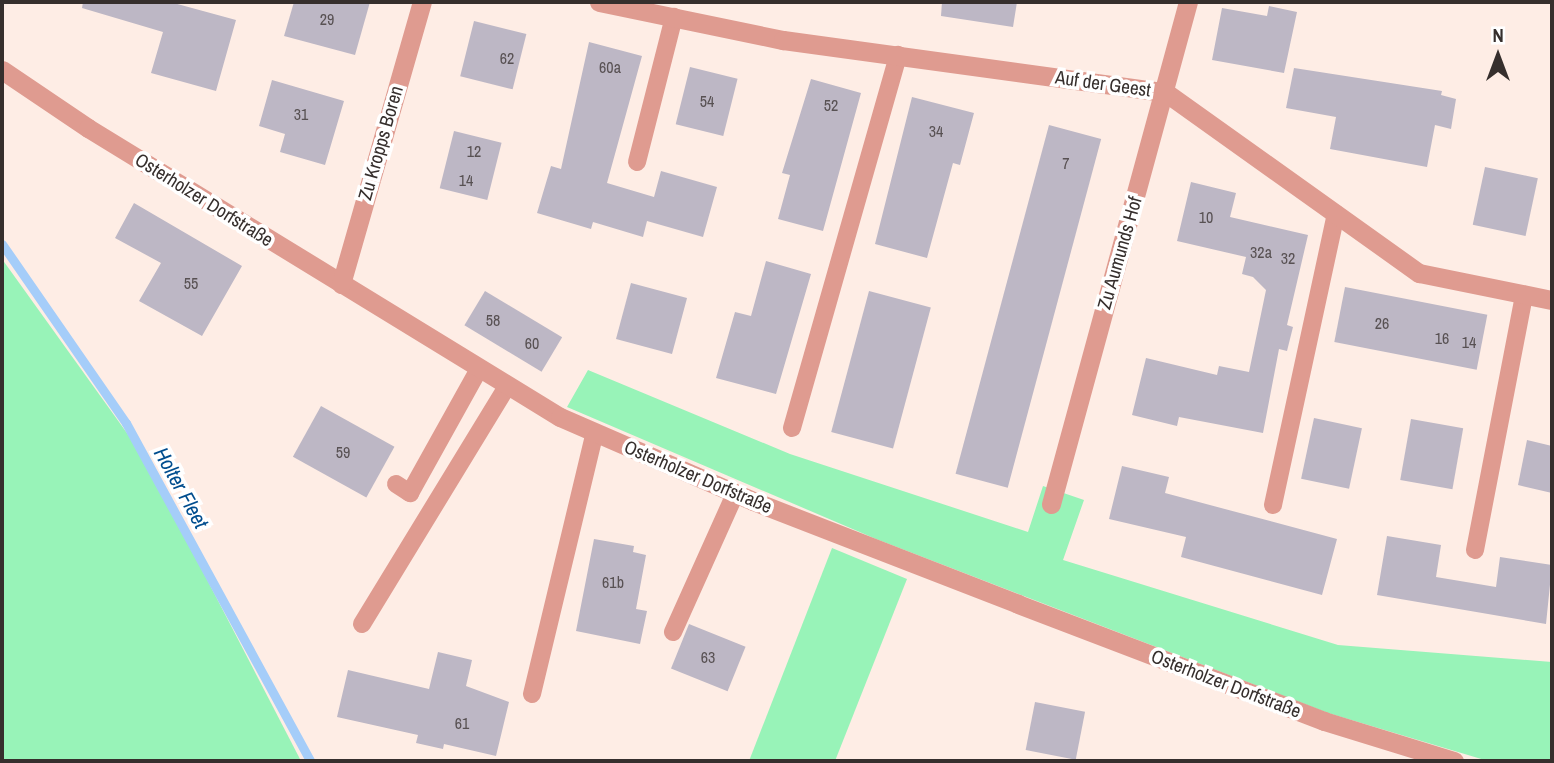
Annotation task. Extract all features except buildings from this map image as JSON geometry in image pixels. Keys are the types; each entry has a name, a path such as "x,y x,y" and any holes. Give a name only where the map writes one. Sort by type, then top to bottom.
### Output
{"street":[{"name":"Zu Kropps Boren","path":"341,284 422,2"},
{"name":"Auf der Geest","path":"599,2 783,40 1165,92 1419,273 1552,300"},
{"name":"Zu Aumunds Hof","path":"1051,504 1188,2"},
{"name":"Osterholzer Dorfstraße","path":"2,70 479,369 595,432 735,494 1324,722 1454,761"}],"lane":[{"path":"637,162 674,17"},
{"path":"792,428 898,55"},
{"path":"1273,505 1336,214"},
{"path":"1475,550 1524,295"},
{"path":"396,484 410,492 479,369"},
{"path":"362,624 507,386"},
{"path":"532,694 595,432"},
{"path":"673,632 735,494"}],"green space":[{"path":"2,259 142,454 301,761 2,761"},
{"path":"588,370 790,454 1028,532 1043,486 1084,500 1063,560 1338,645 1552,662 1552,761 1488,761 1328,713 876,539 567,407"},
{"path":"832,548 907,579 835,761 749,761"}],"waterway":[{"name":"Holter Fleet","path":"2,244 126,423 310,761"}]}
